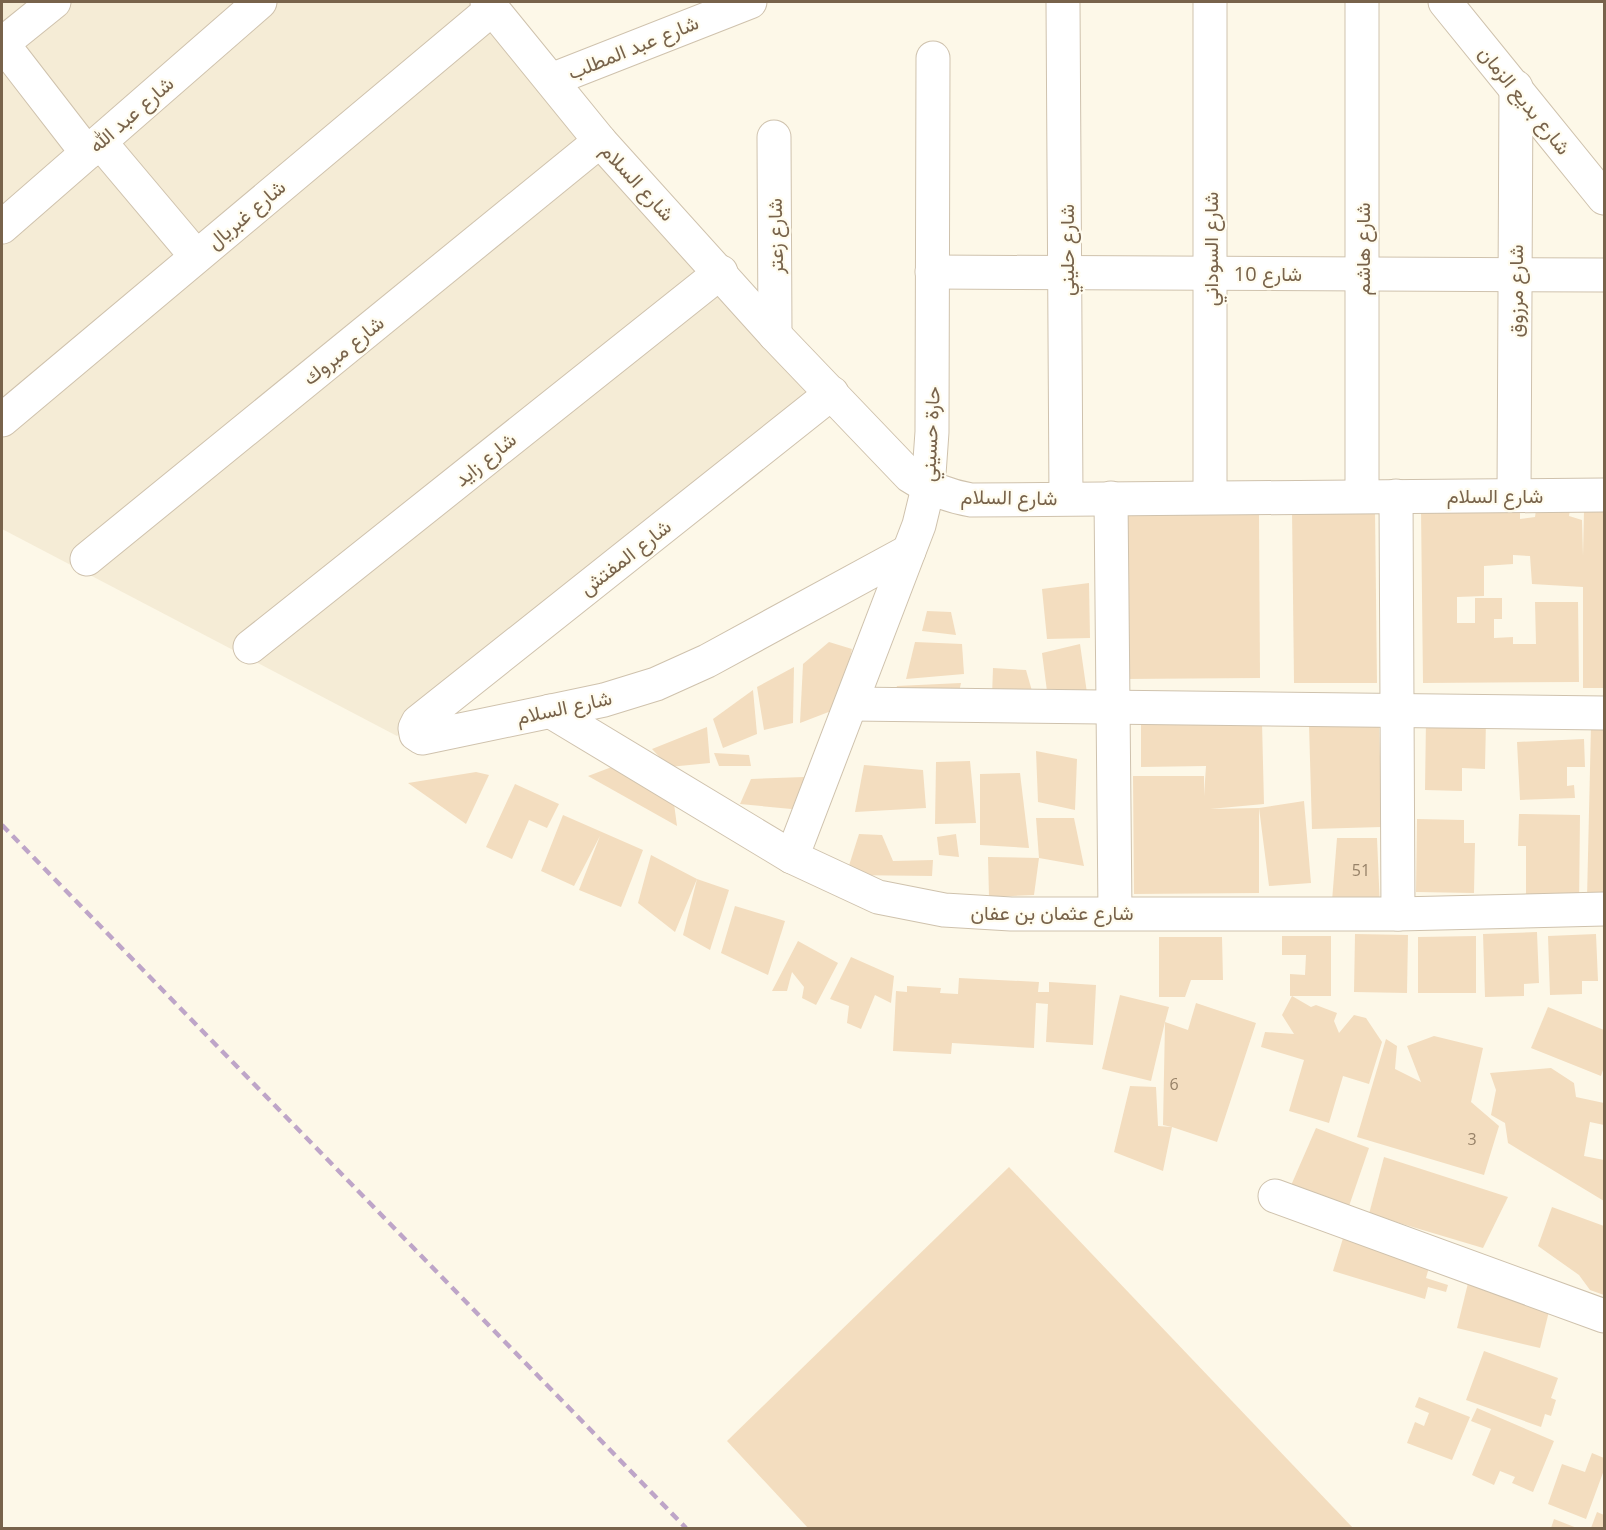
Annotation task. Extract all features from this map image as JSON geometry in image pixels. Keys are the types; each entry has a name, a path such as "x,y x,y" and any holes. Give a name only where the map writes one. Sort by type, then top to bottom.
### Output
{"street":[{"path":"54,2 2,44 93,148 196,256"},
{"name":"شارع عبد الله","path":"2,226 260,2"},
{"name":"شارع عبد المطلب","path":"551,80 750,2"},
{"name":"شارع حليني","path":"1064,2 1066,498"},
{"name":"شارع السوداني","path":"1210,2 1210,497"},
{"name":"شارع هاشم","path":"1362,2 1362,496"},
{"name":"شارع بديع الزمان","path":"1445,2 1605,198"},
{"name":"شارع السلام","path":"490,5 600,141 776,334 910,476 928,488 949,496 971,500 1605,495"},
{"name":"شارع غبريال","path":"2,420 490,5"},
{"name":"حارة حسيني","path":"792,857 909,551 928,488 932,432 933,58"},
{"name":"شارع مرزوق","path":"1514,495 1516,87"},
{"name":"شارع زعتر","path":"774,137 776,334"},
{"name":"شارع مبروك","path":"87,559 600,141"},
{"name":"شارع زايد","path":"250,646 721,272"},
{"name":"شارع 10","path":"932,272 1605,274"},
{"name":"شارع المفتش","path":"418,722 832,393"},
{"path":"1396,496 1398,914"},
{"path":"1111,498 1115,913"},
{"name":"شارع السلام","path":"418,722 415,728 416,734 422,738 604,700 646,687 707,662 909,551"},
{"path":"852,704 1605,713"},
{"name":"شارع عثمان بن عفان","path":"550,711 792,857 878,897 911,905 977,914 1398,914 1605,909"},
{"path":"1275,1196 1605,1316"}],"shaded area":[{"path":"2,2 489,2 831,393 397,736 2,529"}],"building":[{"path":"1292,510 1375,510 1377,683 1294,683"},
{"path":"1421,510 1520,511 1520,519 1535,517 1536,510 1570,510 1569,516 1582,520 1583,556 1584,511 1604,511 1604,688 1583,688 1583,587 1532,584 1530,556 1513,555 1513,564 1484,566 1484,596 1457,597 1457,623 1475,623 1475,598 1502,598 1502,619 1494,619 1494,638 1513,637 1513,644 1536,644 1535,602 1578,602 1579,682 1423,683"},
{"path":"1122,514 1259,514 1260,678 1123,679"},
{"path":"1089,583 1090,638 1047,639 1042,589"},
{"path":"927,611 951,612 956,635 922,631"},
{"path":"829,642 852,649 839,708 800,723 803,664"},
{"path":"915,642 962,644 964,674 906,679"},
{"path":"1080,644 1088,700 1048,699 1042,653"},
{"path":"794,667 793,723 764,730 757,687"},
{"path":"993,668 1026,670 1034,698 992,696"},
{"path":"961,683 958,697 894,696 897,686"},
{"path":"753,690 757,734 723,748 713,719"},
{"path":"1426,719 1486,720 1485,769 1462,768 1462,791 1425,790"},
{"path":"1262,722 1264,804 1210,809 1259,808 1259,893 1134,894 1133,776 1204,776 1204,796 1206,766 1141,767 1141,724"},
{"path":"1379,723 1382,827 1312,829 1309,725"},
{"path":"1591,725 1604,726 1604,899 1587,899"},
{"path":"707,727 710,763 669,767 652,749"},
{"path":"1584,739 1585,767 1567,767 1567,786 1574,785 1575,798 1520,800 1517,742"},
{"path":"1036,751 1077,759 1075,810 1038,802"},
{"path":"714,753 749,755 751,766 719,766"},
{"path":"970,761 976,823 935,824 936,762"},
{"path":"625,762 673,796 677,826 588,776"},
{"path":"864,765 923,770 926,808 855,812"},
{"path":"476,772 489,775 466,824 408,783"},
{"path":"1020,773 1029,848 980,845 980,774"},
{"path":"804,777 802,810 740,804 751,779"},
{"path":"515,784 559,804 547,828 529,820 512,859 486,847"},
{"path":"1304,801 1311,883 1269,886 1259,808"},
{"path":"1519,814 1580,815 1579,908 1526,907 1526,846 1518,846"},
{"path":"563,815 643,850 621,907 579,890 600,836 574,886 541,871"},
{"path":"1036,818 1074,818 1084,866 1039,858"},
{"path":"1417,819 1464,820 1464,843 1475,843 1474,893 1416,892"},
{"path":"859,834 882,835 893,861 933,860 932,876 846,875"},
{"path":"956,834 959,857 939,855 937,837"},
{"path":"1337,838 1377,838 1380,908 1332,901"},
{"path":"651,855 697,879 675,932 638,903"},
{"path":"988,857 1039,858 1034,895 989,897"},
{"path":"697,879 729,890 710,950 683,935"},
{"path":"735,906 785,921 768,975 721,953"},
{"path":"1537,932 1539,983 1524,984 1524,996 1485,997 1483,934"},
{"path":"1355,934 1408,935 1407,993 1354,992"},
{"path":"1596,934 1598,981 1582,981 1582,994 1550,995 1548,936"},
{"path":"1282,936 1331,936 1331,996 1290,996 1290,974 1305,975 1306,955 1282,955"},
{"path":"1476,936 1476,993 1418,993 1418,937"},
{"path":"1159,937 1222,937 1223,980 1191,980 1185,997 1159,997"},
{"path":"798,941 838,963 816,1005 802,998 804,987 792,972 787,991 772,991"},
{"path":"851,957 894,976 891,1003 875,995 861,1029 847,1023 849,1006 830,999"},
{"path":"959,978 1039,982 1038,992 1049,992 1049,982 1096,985 1093,1045 1046,1042 1048,1004 1036,1003 1034,1048 952,1043 951,1054 893,1051 896,991 907,992 907,986 941,988 940,993 958,994"},
{"path":"1120,995 1169,1007 1151,1081 1102,1069"},
{"path":"1292,996 1311,1007 1316,1005 1337,1013 1334,1021 1339,1033 1354,1015 1366,1018 1382,1042 1369,1084 1343,1076 1329,1123 1289,1111 1304,1060 1261,1047 1265,1032 1294,1034 1282,1015"},
{"path":"1196,1003 1256,1023 1217,1142 1163,1125 1165,1022 1188,1030"},
{"path":"1548,1007 1604,1030 1604,1067 1601,1076 1531,1048"},
{"path":"1434,1036 1483,1048 1471,1102 1499,1126 1484,1175 1357,1137 1386,1039 1397,1046 1395,1069 1421,1082 1407,1046"},
{"path":"1551,1068 1574,1083 1576,1097 1604,1103 1604,1125 1590,1122 1584,1156 1604,1160 1604,1201 1508,1143 1505,1123 1491,1115 1496,1090 1490,1073"},
{"path":"1130,1086 1156,1087 1158,1126 1172,1127 1163,1171 1114,1152"},
{"path":"1316,1128 1369,1148 1348,1209 1289,1190"},
{"path":"1384,1157 1508,1197 1483,1248 1369,1214"},
{"path":"1009,1167 1353,1528 808,1528 727,1441"},
{"path":"1552,1207 1604,1226 1604,1295 1590,1290 1579,1275 1538,1246"},
{"path":"1344,1235 1435,1246 1426,1278 1448,1285 1446,1292 1428,1287 1425,1299 1333,1271"},
{"path":"1469,1279 1552,1299 1540,1348 1457,1328"},
{"path":"1484,1351 1558,1378 1551,1398 1556,1400 1551,1416 1545,1414 1541,1427 1466,1400"},
{"path":"1419,1397 1470,1417 1452,1460 1407,1443 1415,1422 1424,1426 1429,1413 1415,1407"},
{"path":"1477,1408 1554,1441 1533,1492 1512,1483 1515,1477 1500,1471 1494,1485 1472,1475 1491,1429 1471,1421"},
{"path":"1592,1453 1604,1458 1604,1470 1586,1519 1548,1504 1562,1464 1585,1472"},
{"path":"1597,1512 1604,1515 1604,1528 1591,1528"},
{"path":"1554,1519 1577,1528 1551,1528"}],"railway":[{"path":"2,825 686,1528"}]}
